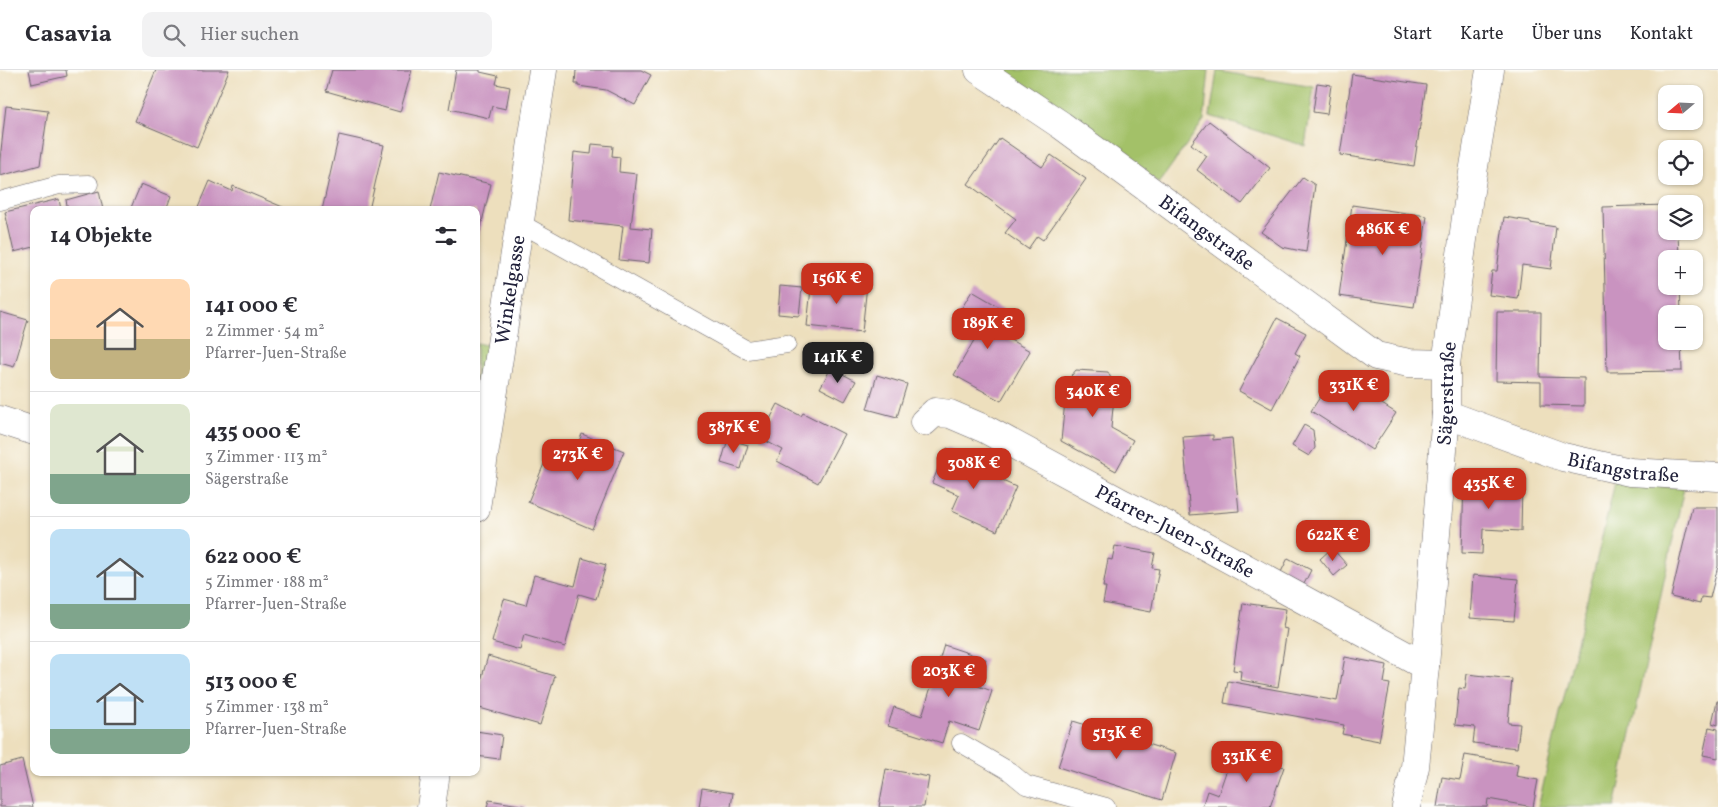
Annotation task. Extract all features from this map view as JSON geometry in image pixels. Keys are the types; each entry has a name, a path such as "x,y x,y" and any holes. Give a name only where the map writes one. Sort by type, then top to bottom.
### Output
{"street":[{"name":"Winkelgasse","path":"480,482 543,70"},
{"name":"Bifangstraße","path":"979,70 1061,125 1376,356 1409,363 1446,364"},
{"name":"Sägerstraße","path":"1406,807 1415,767 1425,666 1446,414 1446,364 1468,203 1490,70"},
{"name":"Pfarrer-Juen-Straße","path":"924,422 935,412 950,414 985,428 1425,666"},
{"name":"Bifangstraße","path":"1446,414 1573,459 1630,472 1718,477"},
{"path":"0,420 30,430"},
{"path":"431,807 435,776"}],"lane":[{"path":"0,201 59,185 89,184"},
{"path":"520,223 747,350 787,344"},
{"path":"961,743 1009,771 1026,785 1106,807"}],"green space":[{"path":"998,70 1209,70 1204,120 1159,183"},
{"path":"1217,71 1314,87 1305,146 1210,116"},
{"path":"480,344 496,347 480,437"},
{"path":"1615,482 1684,488 1615,807 1538,807"}],"building":[{"path":"29,70 66,70 67,76 32,84"},
{"path":"156,70 229,70 197,147 135,121"},
{"path":"332,70 412,70 400,112 326,91"},
{"path":"456,70 480,70 480,72 498,76 496,84 510,87 506,109 492,106 489,118 449,109"},
{"path":"576,70 641,70 651,75 635,105 606,90 578,86 578,84 575,84"},
{"path":"1352,74 1426,85 1414,166 1340,155"},
{"path":"1317,83 1331,85 1327,114 1313,112"},
{"path":"6,106 48,111 40,165 0,176 0,159"},
{"path":"1209,121 1270,168 1242,204 1197,170 1207,156 1191,144"},
{"path":"339,135 384,145 370,206 323,206"},
{"path":"1000,138 1042,167 1051,155 1086,179 1043,240 1037,236 1028,249 1005,233 1016,219 968,184"},
{"path":"592,144 613,146 612,156 620,157 619,172 637,174 631,227 652,229 649,263 619,260 623,226 568,220 574,152 591,154"},
{"path":"439,172 491,184 480,230 480,206 431,206"},
{"path":"1303,177 1315,185 1306,252 1282,247 1261,232"},
{"path":"210,181 232,191 233,186 280,206 199,206"},
{"path":"141,184 171,196 167,206 132,206"},
{"path":"99,191 102,206 67,206 66,200"},
{"path":"59,199 60,206 30,206 30,248 14,252 5,212"},
{"path":"1352,205 1427,216 1414,307 1339,296"},
{"path":"1658,205 1658,240 1678,240 1679,250 1658,250 1658,295 1680,295 1681,305 1658,305 1658,350 1681,350 1682,371 1607,372 1603,207"},
{"path":"1504,217 1556,227 1551,269 1522,265 1518,299 1489,295 1492,271 1497,271"},
{"path":"812,279 867,285 862,332 807,326"},
{"path":"780,286 802,288 799,316 778,314"},
{"path":"972,291 1003,309 991,329 1030,351 1001,401 954,375 977,335 954,321"},
{"path":"0,312 28,320 14,367 0,363"},
{"path":"1497,312 1541,312 1540,377 1584,378 1584,406 1541,405 1541,382 1496,381"},
{"path":"1277,318 1306,333 1295,353 1300,356 1272,409 1239,391"},
{"path":"831,368 856,381 845,401 820,388"},
{"path":"1076,370 1108,372 1115,387 1111,428 1133,440 1116,471 1061,441 1067,381"},
{"path":"1335,374 1396,413 1372,450 1311,411"},
{"path":"877,375 907,384 897,417 867,409"},
{"path":"778,404 801,416 803,413 844,434 818,483 777,461 783,450 760,438"},
{"path":"1304,425 1313,430 1315,448 1309,456 1292,446"},
{"path":"582,434 624,451 592,529 528,502 549,452 571,461"},
{"path":"1213,435 1213,440 1232,438 1239,511 1190,515 1183,437"},
{"path":"728,439 748,445 741,469 721,463"},
{"path":"947,448 983,464 980,471 1016,487 997,531 952,511 959,495 932,483"},
{"path":"1464,477 1502,478 1502,485 1522,485 1521,531 1483,529 1482,554 1462,553"},
{"path":"1692,507 1718,507 1718,566 1710,598 1701,597 1700,604 1671,597"},
{"path":"1115,546 1155,553 1152,568 1159,569 1151,612 1103,603 1106,587 1103,587 1108,559 1112,560"},
{"path":"1332,548 1347,565 1334,576 1320,559"},
{"path":"582,558 606,565 596,599 579,594 565,647 524,635 520,650 492,642 504,599 526,605 534,575 575,586"},
{"path":"1288,558 1311,570 1304,584 1281,572"},
{"path":"1473,575 1518,579 1514,621 1470,618"},
{"path":"1243,603 1286,609 1283,628 1287,629 1278,687 1240,680 1241,671 1233,670"},
{"path":"944,645 986,659 978,686 992,691 979,731 949,721 942,743 888,726 894,707 922,716"},
{"path":"488,656 555,676 540,725 480,708 480,684"},
{"path":"1345,657 1387,665 1384,683 1390,684 1379,741 1342,734 1344,725 1224,703 1228,681 1337,701"},
{"path":"1467,674 1512,679 1508,723 1520,724 1517,748 1473,743 1475,727 1455,725 1459,688 1465,689"},
{"path":"1718,701 1718,725 1712,723"},
{"path":"1073,721 1176,753 1162,800 1058,767"},
{"path":"1709,727 1718,729 1718,758 1703,755"},
{"path":"480,732 502,735 499,759 480,757"},
{"path":"1234,749 1284,767 1270,807 1202,807 1207,791 1218,795"},
{"path":"1465,755 1518,764 1516,776 1538,780 1533,807 1488,799 1487,807 1437,807 1442,777 1460,780"},
{"path":"22,760 33,807 0,807 0,766"},
{"path":"886,769 929,777 924,807 879,807"},
{"path":"702,788 733,793 731,807 699,807"},
{"path":"489,800 526,806 526,807 487,807"}]}
